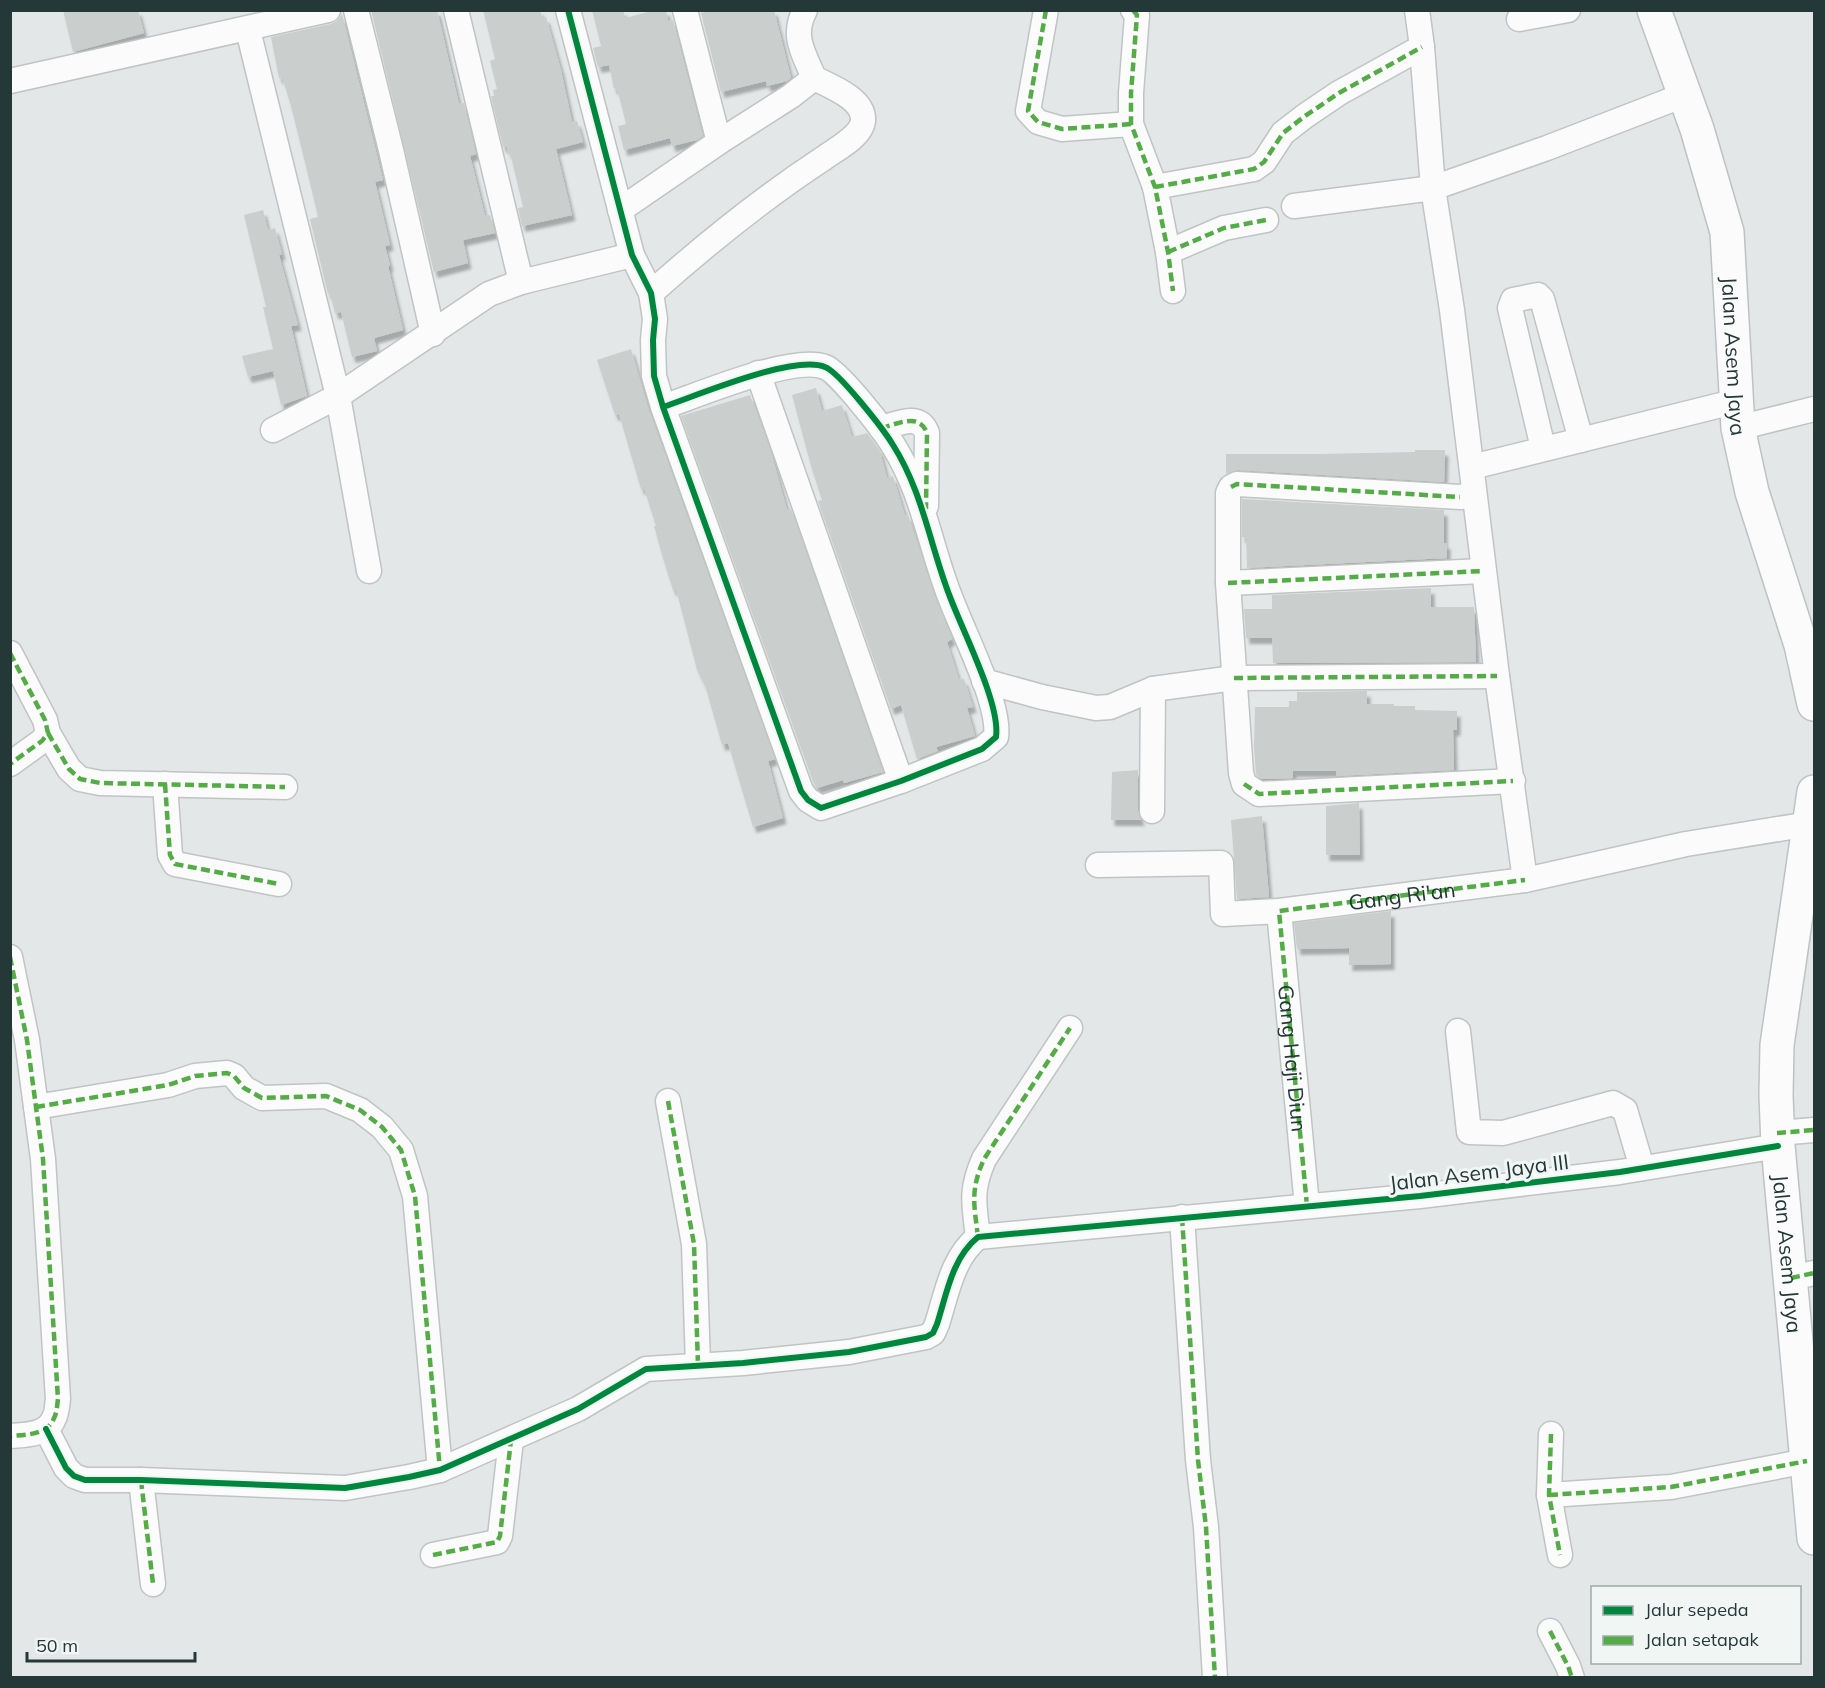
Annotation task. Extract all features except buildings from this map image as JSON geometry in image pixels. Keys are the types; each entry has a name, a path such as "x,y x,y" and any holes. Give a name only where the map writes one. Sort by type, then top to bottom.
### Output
{"main road":[{"name":"Jalan Asem Jaya","path":"1654,10 1709,166 1727,232 1738,415 1752,492 1801,645 1815,704"},
{"name":"Jalan Asem Jaya","path":"1812,810 1807,894 1777,1045 1778,1139 1803,1276 1807,1461 1815,1538"}],"street":[{"path":"10,81 248,30 328,10"},
{"path":"356,10 392,150 433,333"},
{"path":"456,10 521,282"},
{"path":"568,10 632,255 651,293 655,319 654,376 663,408 801,791 808,800 821,808 982,750 996,737 997,724 984,681 946,586 914,486 894,446 841,381 826,367 797,365 758,373 663,408"},
{"path":"685,10 719,142"},
{"path":"1046,10 1028,111 1038,122 1062,129 1131,124"},
{"path":"1133,10 1137,15 1131,124 1155,188 1173,291"},
{"path":"1417,10 1434,188 1472,466 1467,496 1475,572 1497,676 1526,880"},
{"path":"1519,19 1568,10"},
{"path":"651,293 706,244 787,182 842,145 860,128 863,122 858,104 814,78 798,41 800,14"},
{"path":"248,30 338,396 369,571"},
{"path":"1155,188 1254,169 1264,162 1283,133 1305,116 1339,93 1422,47"},
{"path":"620,210 791,96 814,78"},
{"path":"1293,206 1434,188 1547,148 1684,95"},
{"path":"1168,252 1224,228 1266,220"},
{"path":"273,430 338,396 489,294 521,282 632,255"},
{"path":"1543,448 1510,308 1513,300 1534,294 1542,299 1581,440"},
{"path":"758,373 901,781"},
{"path":"1472,466 1581,440 1738,415 1815,409"},
{"path":"881,428 913,420 919,421 924,426 927,433 926,518"},
{"path":"1467,496 1237,484 1231,487 1228,493 1228,583 1241,773 1244,784 1259,794 1513,781"},
{"path":"1228,583 1475,572"},
{"path":"10,653 45,720 48,733 69,770 80,779 99,783 285,787"},
{"path":"984,681 1042,697 1096,708 1117,705 1153,689 1234,678 1497,676"},
{"path":"1152,811 1153,689"},
{"path":"10,764 42,741 48,733"},
{"path":"165,784 170,855 175,864 279,884"},
{"name":"Gang Ri'an","path":"1098,865 1221,863 1223,914 1279,911 1526,880 1686,844 1812,810"},
{"name":"Gang Haji Diun","path":"1279,911 1307,1206"},
{"path":"10,957 27,1040 43,1159 58,1399 54,1419 46,1429 30,1435 10,1436"},
{"path":"46,1429 66,1468 74,1476 85,1480 345,1488 409,1478 440,1470 578,1409 646,1370 849,1352 926,1337 933,1333 937,1324 957,1261 968,1245 978,1237 974,1192 984,1159 1070,1028"},
{"path":"1458,1031 1469,1132 1503,1133 1613,1103 1625,1110 1642,1168"},
{"path":"36,1107 168,1085 195,1076 226,1072 234,1076 244,1088 262,1098 326,1096 360,1110 382,1126 400,1150 416,1196 440,1470"},
{"path":"668,1101 694,1244 698,1365"},
{"name":"Jalan Asem Jaya III","path":"978,1237 1420,1196 1642,1168 1815,1130"},
{"path":"1182,1218 1215,1677"},
{"path":"1551,1434 1549,1495 1560,1555"},
{"path":"433,1555 497,1542 500,1536 511,1440"},
{"path":"1549,1495 1671,1487 1807,1461"},
{"path":"141,1480 153,1584"},
{"path":"1550,1631 1572,1677"}],"marked path":[{"path":"1046,10 1028,111 1038,122 1062,129 1131,124"},
{"path":"1133,10 1137,15 1131,124 1155,187 1173,291"},
{"path":"1155,187 1254,169 1264,162 1283,133 1305,116 1339,93 1422,47"},
{"path":"1168,252 1224,228 1266,220"},
{"path":"881,428 913,421 919,423 927,433 926,509"},
{"path":"1231,487 1237,484 1460,497"},
{"path":"1228,583 1483,571"},
{"path":"10,653 45,720 48,733 42,741 10,764"},
{"path":"1234,678 1497,676"},
{"path":"48,733 69,769 80,779 100,783 285,787"},
{"path":"1244,784 1259,794 1513,781"},
{"path":"165,784 170,855 175,864 279,884"},
{"path":"1307,1206 1279,911 1525,880"},
{"path":"10,957 27,1040 43,1159 58,1399 55,1416 47,1428 35,1433 10,1436"},
{"path":"978,1237 974,1206 975,1189 984,1159 1070,1028"},
{"path":"36,1107 168,1085 195,1076 227,1073 234,1076 244,1088 262,1098 326,1096 360,1110 382,1127 401,1150 415,1196 440,1470"},
{"path":"668,1101 694,1244 698,1365"},
{"path":"1777,1133 1814,1130"},
{"path":"1182,1217 1198,1460 1206,1527 1215,1678"},
{"path":"1791,1278 1814,1273"},
{"path":"1551,1434 1549,1495 1560,1555"},
{"path":"433,1555 497,1542 500,1536 511,1440"},
{"path":"1549,1495 1671,1487 1807,1461"},
{"path":"141,1480 153,1584"},
{"path":"1550,1631 1572,1678"}],"cycle path":[{"path":"568,10 632,255 651,293 655,319 654,376 663,407 801,791 808,800 821,808 901,781 982,749 996,737 996,722 986,684 946,586 911,479 888,438 861,402 832,371 825,367 810,365 791,366 745,378 663,407"},
{"path":"46,1429 66,1468 74,1476 85,1480 345,1488 440,1470 578,1409 646,1369 743,1363 849,1352 926,1337 933,1333 937,1324 956,1266 969,1245 978,1237 1420,1196 1620,1172 1778,1146"}]}
